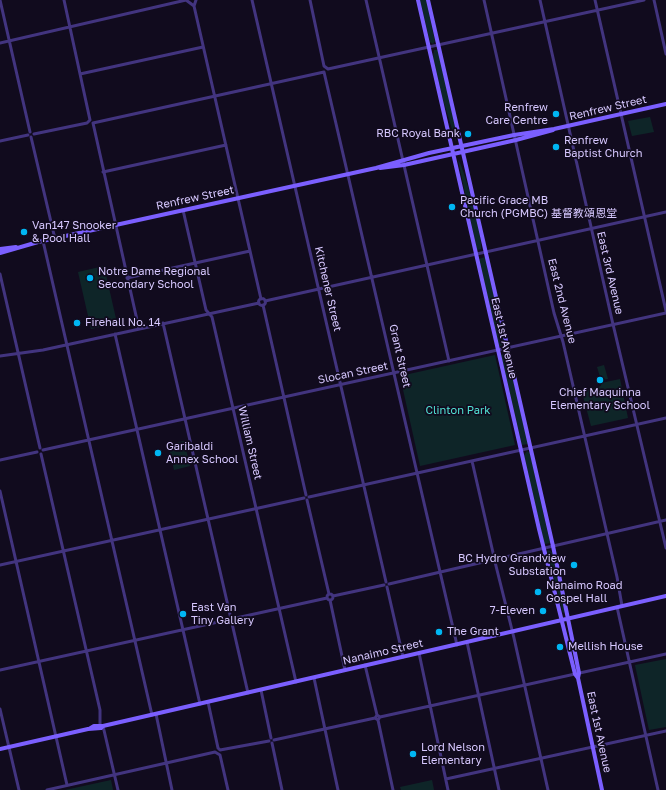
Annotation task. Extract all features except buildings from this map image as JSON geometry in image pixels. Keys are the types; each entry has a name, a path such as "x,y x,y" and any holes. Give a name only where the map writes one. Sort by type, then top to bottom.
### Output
{"main road":[{"name":"East 1st Avenue","path":"418,0 544,549 577,675 602,790"},
{"name":"East 1st Avenue","path":"428,0 569,618 577,675"},
{"name":"Renfrew Street","path":"0,253 43,241 376,168 452,148 514,135 554,129 666,104"},
{"name":"Renfrew Street","path":"376,168 404,165 546,133 554,129"},
{"name":"Renfrew Street","path":"0,249 19,247"},
{"name":"Nanaimo Street","path":"0,749 88,729 100,728 102,725 314,678 666,596"}],"street":[{"path":"0,0 55,239"},
{"path":"64,0 139,329"},
{"path":"0,43 186,0 191,2 194,6 204,47 261,299 259,303"},
{"path":"194,6 196,0"},
{"name":"Kitchener Street","path":"252,0 403,657"},
{"name":"Grant Street","path":"310,0 457,644"},
{"path":"366,0 449,361"},
{"name":"East 2nd Avenue","path":"484,0 538,241 607,533 619,607 658,790"},
{"name":"East 3rd Avenue","path":"540,0 591,229 666,548"},
{"path":"595,0 666,312"},
{"path":"0,141 644,0"},
{"path":"654,0 666,54"},
{"path":"80,74 204,47"},
{"path":"103,172 226,145"},
{"name":"William Street","path":"183,210 206,310 212,317 296,682"},
{"path":"261,299 265,301 319,290 666,212"},
{"path":"43,241 135,642 172,790"},
{"path":"127,278 250,251"},
{"path":"0,274 42,452 63,551 100,710 102,725 118,790"},
{"path":"265,301 263,305 329,594 326,598"},
{"path":"0,356 67,345 259,303 263,305"},
{"name":"Slocan Street","path":"42,452 89,440 614,325 666,312"},
{"path":"163,324 248,693"},
{"path":"115,334 200,704"},
{"path":"0,565 666,418"},
{"path":"37,452 40,448"},
{"path":"0,460 42,452"},
{"path":"472,461 548,790"},
{"path":"0,492 67,785"},
{"path":"329,594 333,596 386,585 666,520"},
{"path":"333,596 330,600 345,670"},
{"path":"0,670 135,642 326,598 330,600"},
{"path":"467,642 499,790"},
{"path":"419,653 448,790"},
{"path":"47,790 166,762 577,675 666,654"},
{"path":"366,666 393,790"},
{"path":"314,678 338,790"},
{"path":"261,690 282,790"},
{"path":"208,702 228,790"},
{"path":"0,709 19,790"},
{"path":"446,779 666,731"}],"green space":[{"path":"420,0 426,0 435,41 433,44 430,42"},
{"path":"434,50 438,50 456,130 456,142 443,100 433,57"},
{"path":"650,117 654,132 632,136 628,121"},
{"path":"458,160 461,164 468,187 479,232 481,249 477,250"},
{"path":"485,257 505,345 499,346 479,259"},
{"path":"104,266 117,323 91,329 78,272"},
{"path":"507,353 528,444 522,445 501,355"},
{"name":"Clinton Park","path":"495,355 515,445 420,466 400,376"},
{"path":"604,365 608,379 601,380 597,367"},
{"path":"620,379 628,418 591,426 582,392 601,386 601,383"},
{"path":"184,441 190,466 174,470 168,444"},
{"path":"527,451 530,453 550,543 544,543 524,455"},
{"path":"548,550 552,552 565,612 563,613 547,552"},
{"path":"666,659 666,727 649,730 635,665"},
{"path":"111,780 113,790 65,790"},
{"path":"432,780 434,790 401,790 400,787"}],"place":[{"name":"Renfrew Care Centre","path":"556,114"},
{"name":"RBC Royal Bank","path":"468,134"},
{"name":"Renfrew Baptist Church","path":"556,147"},
{"name":"Pacific Grace MB Church (PGMBC) 基督教頌恩堂","path":"452,207"},
{"name":"Van147 Snooker & Pool Hall","path":"24,232"},
{"name":"Notre Dame Regional Secondary School","path":"90,278"},
{"name":"Firehall No. 14","path":"77,323"},
{"name":"Chief Maquinna Elementary School","path":"600,380"},
{"name":"Garibaldi Annex School","path":"158,453"},
{"name":"BC Hydro Grandview Substation","path":"574,565"},
{"name":"Nanaimo Road Gospel Hall","path":"538,592"},
{"name":"7-Eleven","path":"543,611"},
{"name":"East Van Tiny Gallery","path":"183,614"},
{"name":"The Grant","path":"439,632"},
{"name":"Mellish House","path":"560,647"},
{"name":"Lord Nelson Elementary","path":"413,754"}]}
